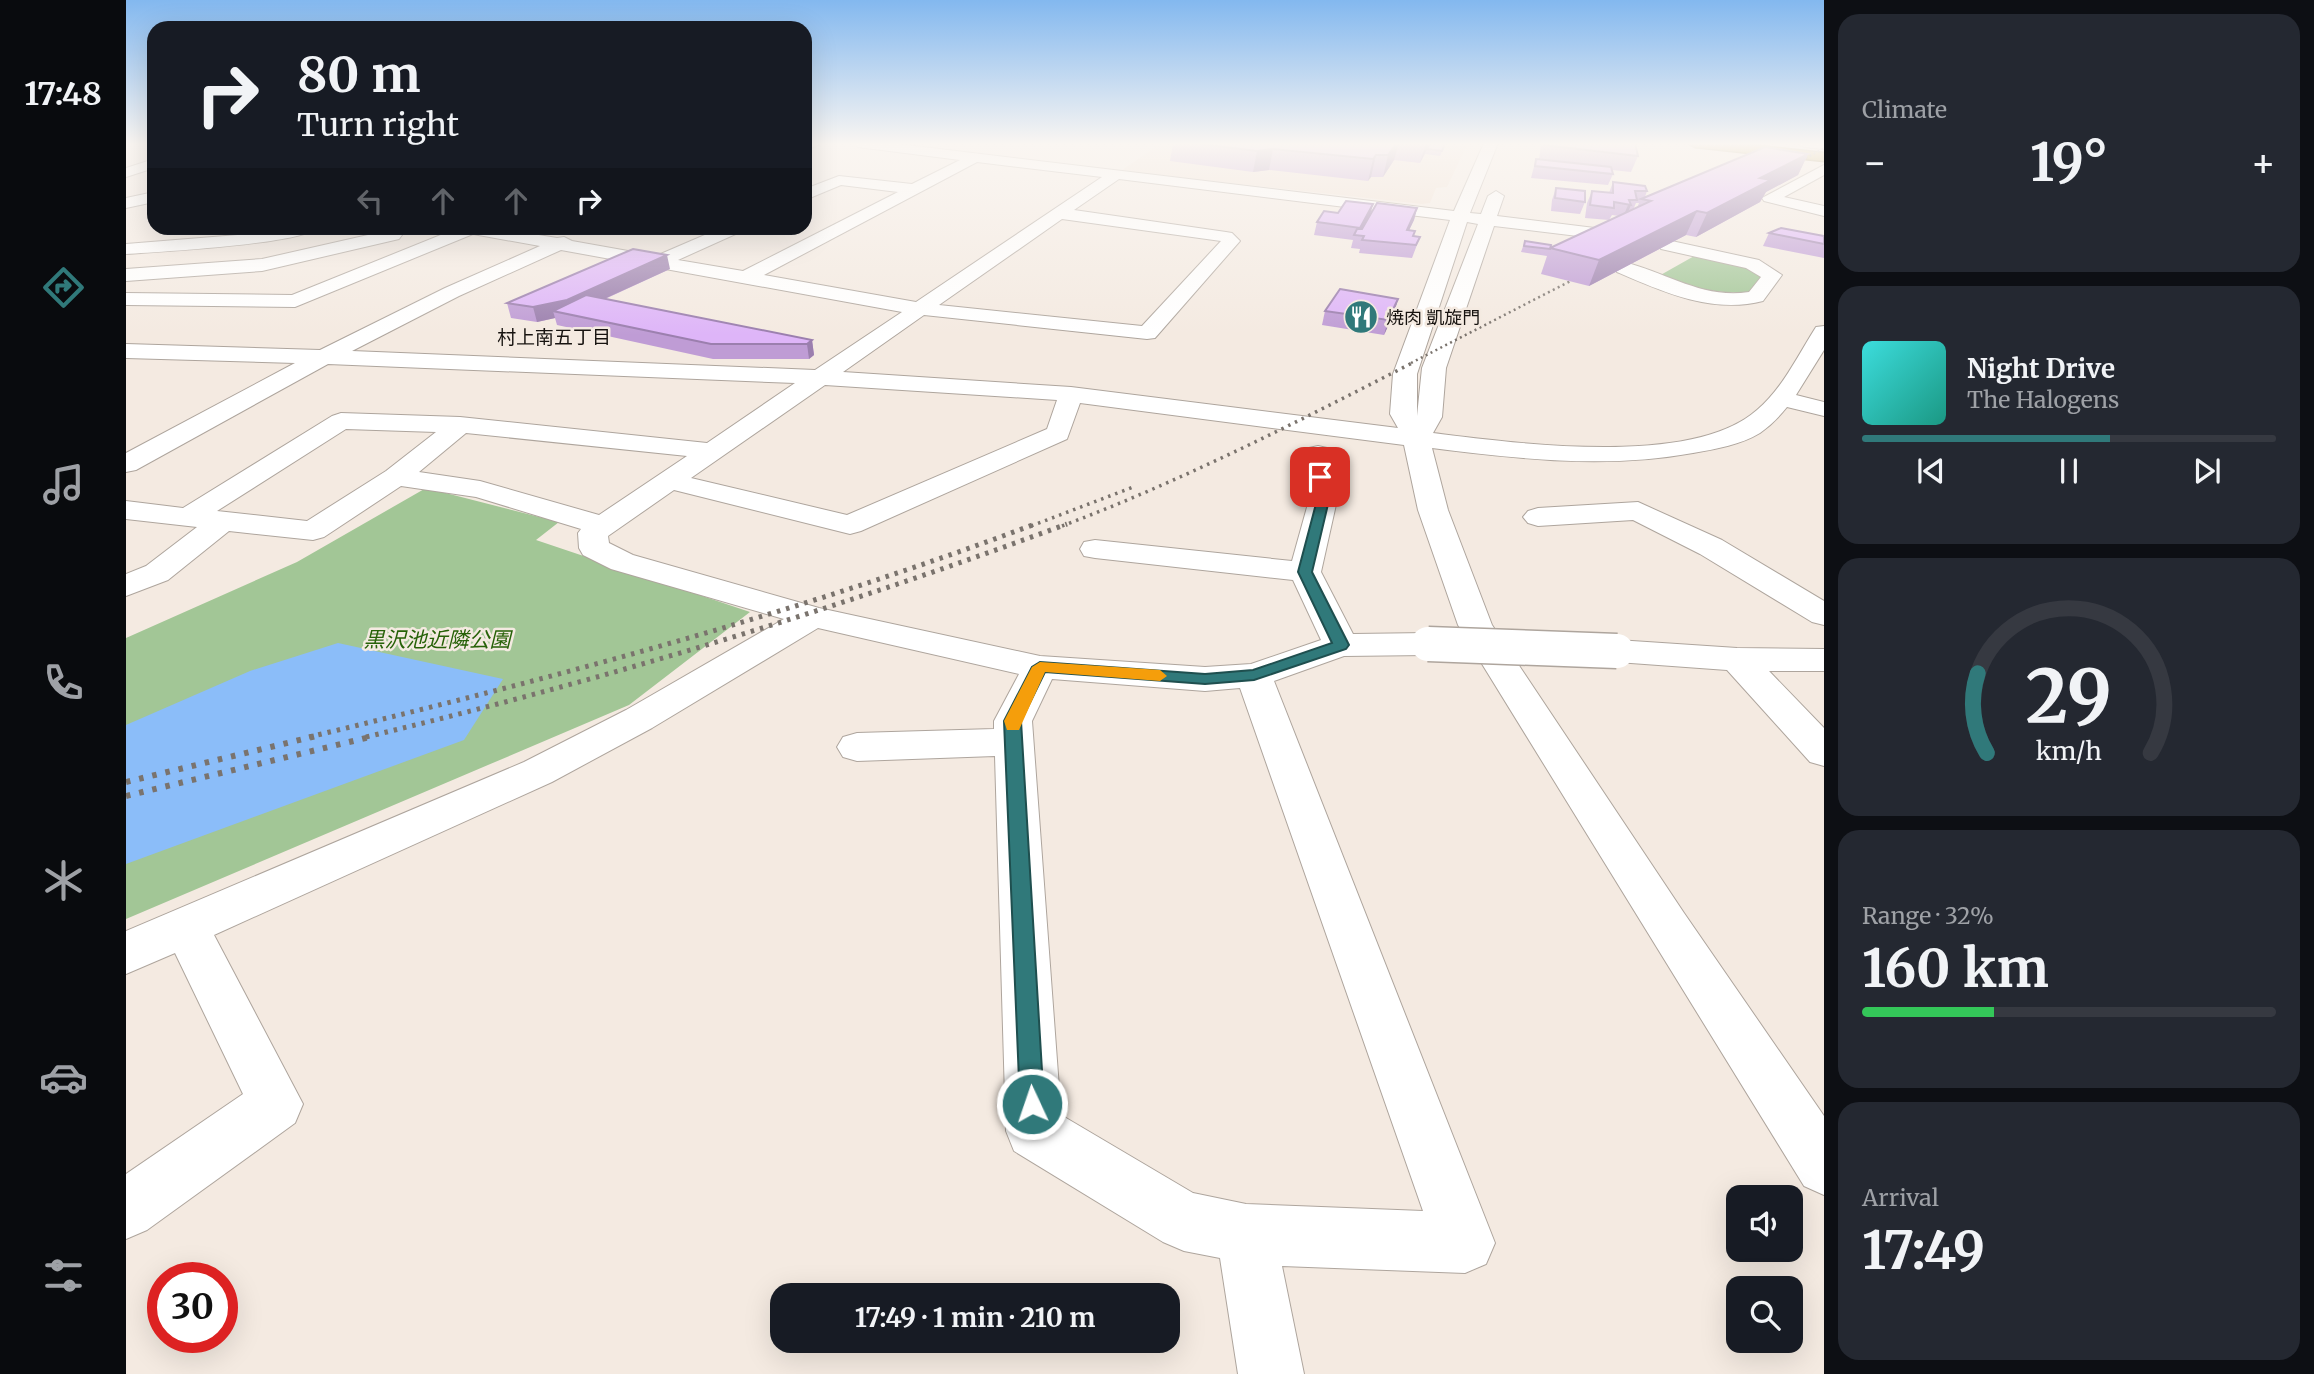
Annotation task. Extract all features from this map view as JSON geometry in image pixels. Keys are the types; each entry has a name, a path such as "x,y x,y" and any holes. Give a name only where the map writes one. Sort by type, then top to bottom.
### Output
{"street":[{"path":"748,276 880,207"},
{"path":"1067,207 593,533 594,548 622,562 813,617 1040,667 1205,679 1254,675 1341,645 1428,644 1616,651 1737,659 1824,660"},
{"path":"1379,207 1487,220 1616,237 1591,240 1585,247 1558,233 1487,220"},
{"path":"1464,207 1405,374 1403,414 1416,439 1433,510 1475,625 1667,927 1824,1166"},
{"path":"1416,439 1429,417 1434,368 1492,207"},
{"path":"531,235 561,243 922,309 1147,333 1231,241 1226,237 1058,213"},
{"path":"126,249 271,235"},
{"path":"126,275 261,265 393,235"},
{"path":"126,299 295,301 454,235"},
{"path":"127,462 324,356 457,289 582,235"},
{"path":"662,260 718,235"},
{"path":"1624,268 1661,284 1727,299 1756,296 1772,275 1752,264 1667,245"},
{"path":"126,351 324,356 817,377 1071,394 1183,406 1416,439 1572,455 1636,454 1712,443 1761,422 1783,399 1821,342"},
{"path":"669,481 850,525 1058,434 1071,394"},
{"path":"1783,399 1824,409"},
{"path":"188,517 341,421 460,425 711,451"},
{"path":"126,510 313,531 396,477 460,425"},
{"path":"1318,454 1323,500 1305,572 1341,645"},
{"path":"396,477 480,489 603,526"},
{"path":"1538,517 1638,510 1711,547 1824,615"},
{"path":"126,586 157,573 223,521"},
{"path":"1095,549 1305,572"},
{"path":"126,953 538,772 639,719 813,617"},
{"path":"1737,659 1824,752"},
{"path":"1040,667 1013,721 1034,1131 1184,1221 1246,1234 1465,1243 1254,675"},
{"path":"858,747 1013,742"},
{"path":"126,1209 276,1104 186,926"},
{"path":"1246,1234 1271,1374"}],"green space":[{"path":"1696,255 1763,271 1757,291 1719,292 1657,277"},
{"name":"黒沢池近隣公園","path":"426,488 559,522 536,540 750,612 629,705 126,919 126,638 297,562"}],"water":[{"path":"338,643 503,679 464,740 126,864 126,725 250,671"}],"building":[{"path":"1342,207 1371,207 1360,228 1317,222 1324,211 1338,213"},
{"path":"1375,207 1417,208 1407,230 1415,231 1413,236 1420,237 1416,245 1362,240 1364,236 1354,235 1357,229 1362,229"},
{"path":"1638,207 1718,207 1707,213 1697,211 1599,260 1550,248"},
{"path":"1781,228 1824,236 1824,244 1769,233"},
{"path":"1525,241 1551,245 1550,249 1524,246"},
{"path":"633,249 667,255 567,300 533,307 507,303"},
{"path":"1340,289 1398,299 1388,320 1325,311"},
{"path":"586,295 812,340 807,344 711,344 553,311"}],"railway":[{"path":"1411,363 1588,272"},
{"path":"1067,524 1197,469 1414,362"},
{"path":"1031,526 1136,486"},
{"path":"309,737 675,642 856,587 1035,524"},
{"path":"366,737 544,692 720,641 894,585 1067,524"},
{"path":"1062,526 1067,524"},
{"path":"126,782 316,736"},
{"path":"126,796 374,736"}],"slow traffic":[{"path":"1013,726 1040,667 1160,676"}],"place":[{"name":"焼肉 凱旋門","path":"1361,317"}],"district":[{"name":"村上南五丁目","path":"554,337"}],"route":[{"path":"1032,1104 1013,721 1040,667 1205,679 1254,675 1341,645 1305,572 1323,500 1320,477"}]}
